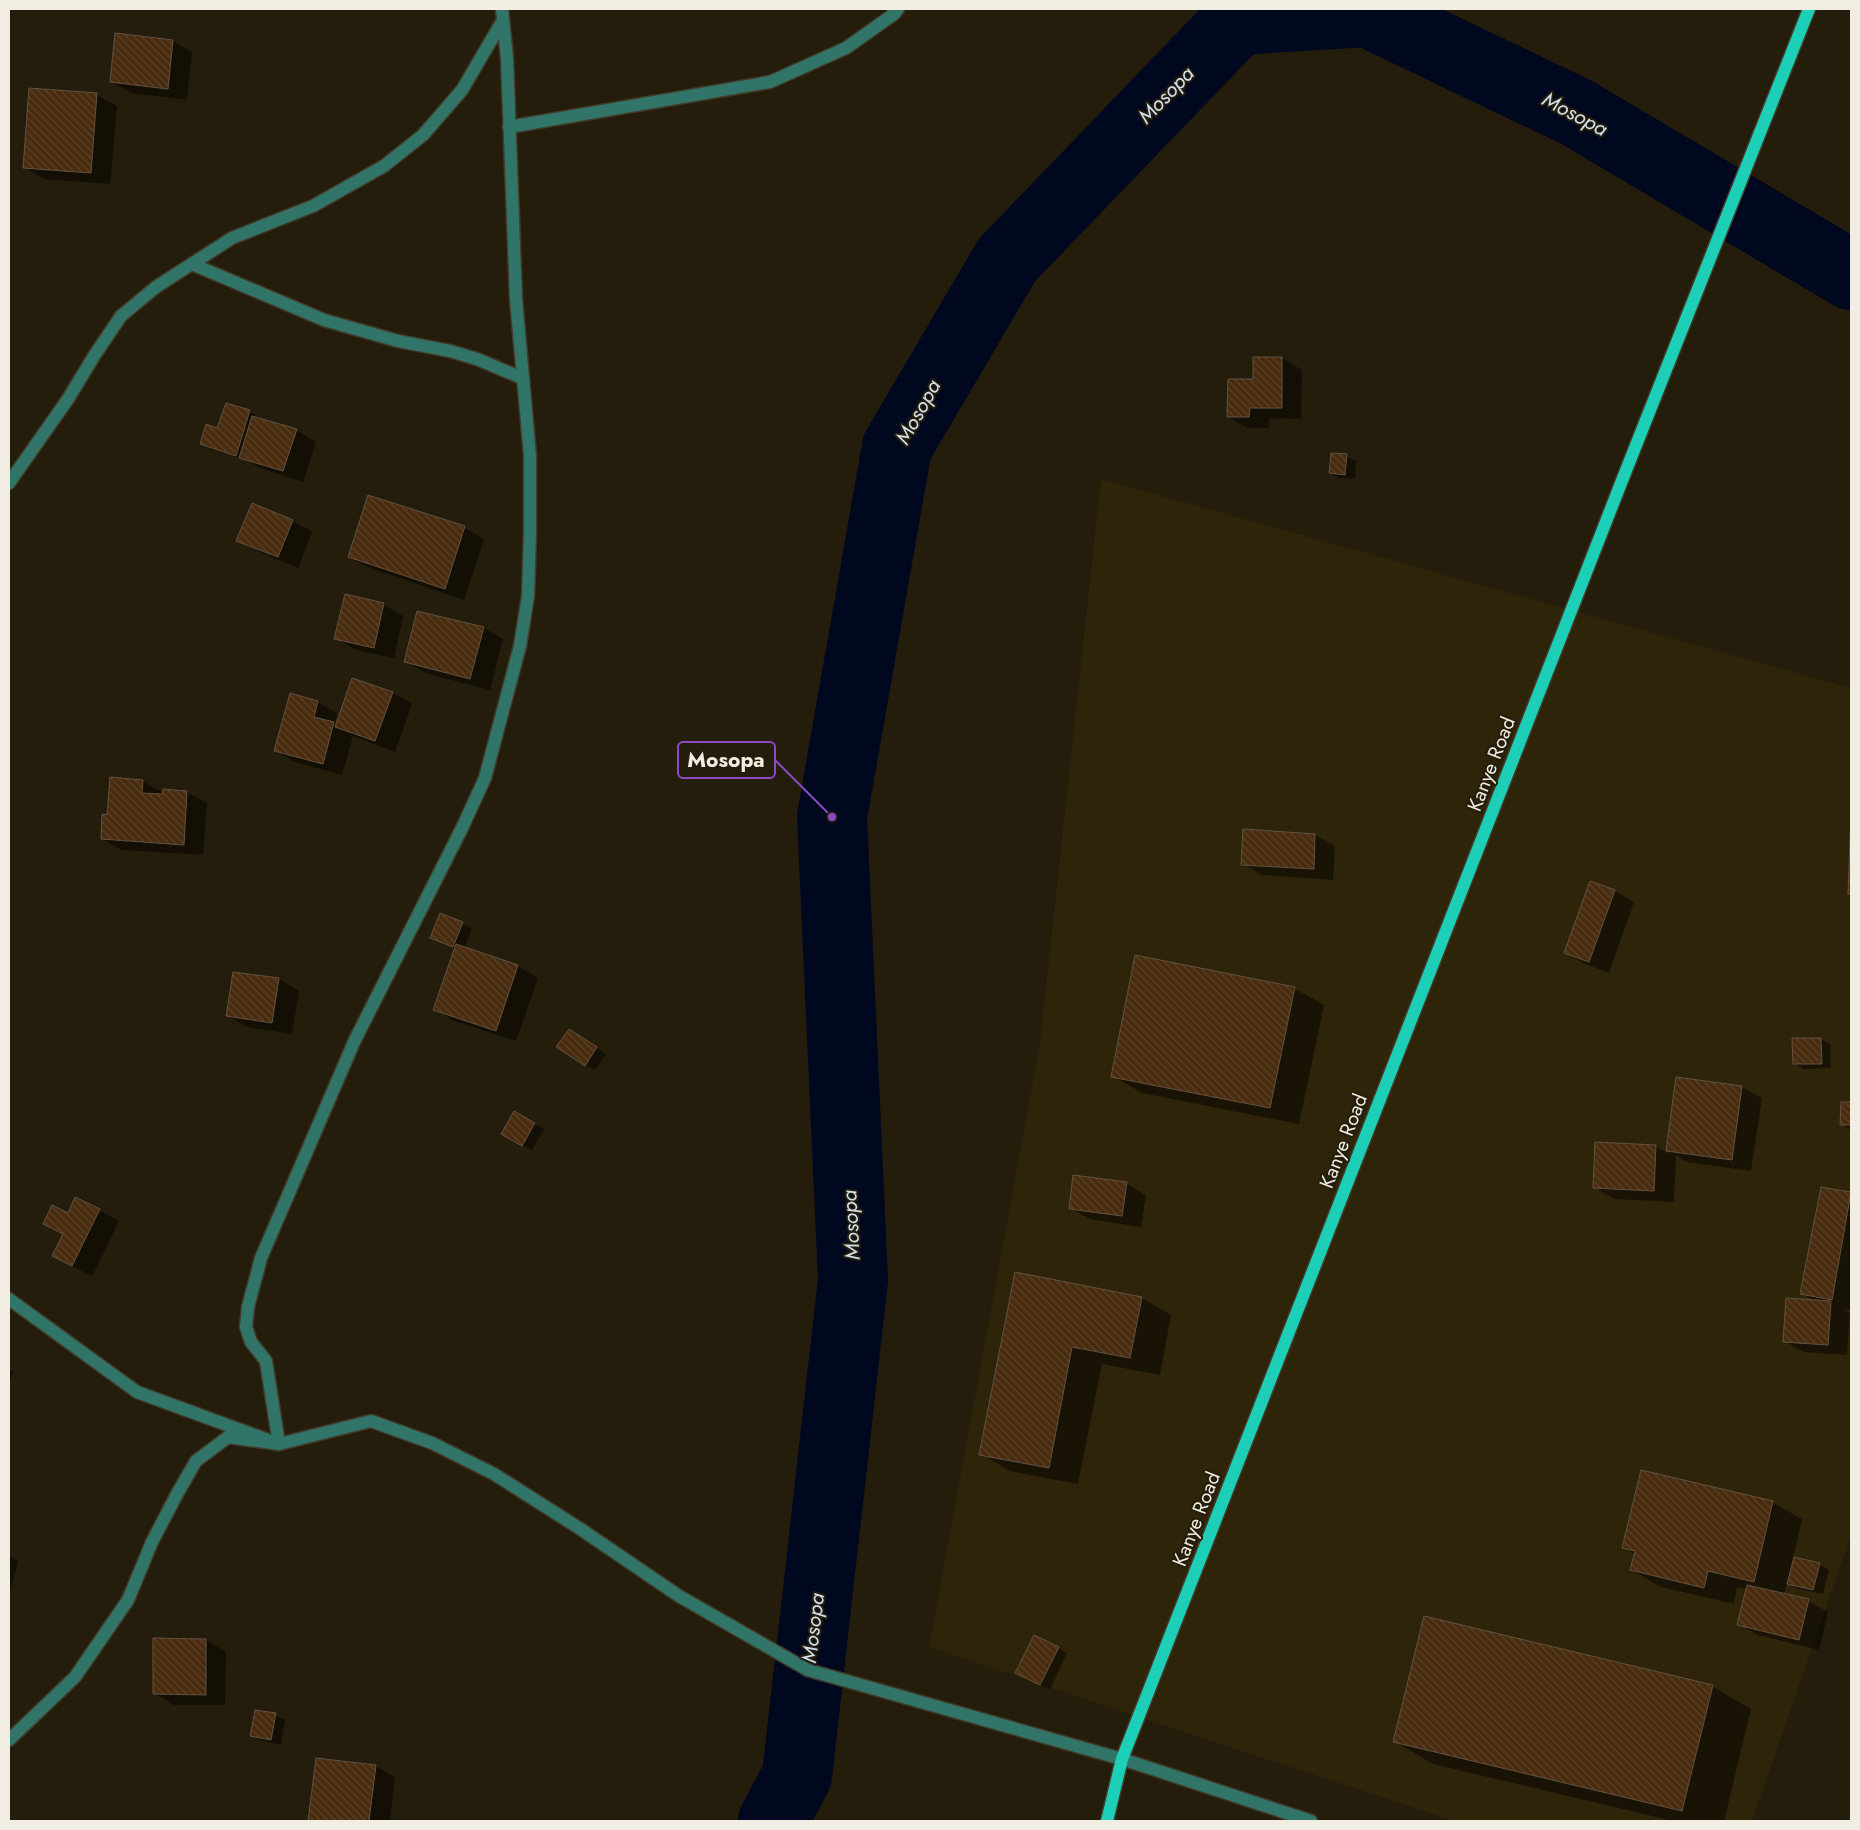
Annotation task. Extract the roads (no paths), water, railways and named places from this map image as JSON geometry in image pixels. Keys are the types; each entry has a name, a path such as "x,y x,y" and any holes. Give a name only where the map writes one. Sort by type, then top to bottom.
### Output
{"main road":[{"name":"Kanye Road","path":"1107,1821 1122,1759 1623,478 1809,9"}],"street":[{"path":"509,127 770,82 846,48 894,14 898,9"},
{"path":"279,1444 266,1361 251,1342 246,1327 248,1307 260,1258 354,1042 463,826 485,778 520,646 528,596 530,456 516,299 507,58 503,14"},
{"path":"9,483 68,399 121,316 156,287 232,238 313,206 392,160 423,135 462,90 503,14"},
{"path":"192,264 324,320 398,341 477,358 522,378"},
{"path":"9,1299 137,1392 279,1444"},
{"path":"9,1740 75,1676 128,1600 152,1542 176,1494 196,1461 228,1438 279,1444 371,1421 432,1443 494,1474 579,1528 679,1596 808,1670 1122,1759 1310,1821"}],"waterway":[{"name":"Mosopa","path":"773,1821 797,1776 853,1280 832,817 897,447 1007,260 1238,20 1367,12 1576,112 1851,275"}],"place":[{"name":"Mosopa","path":"832,817"}]}
